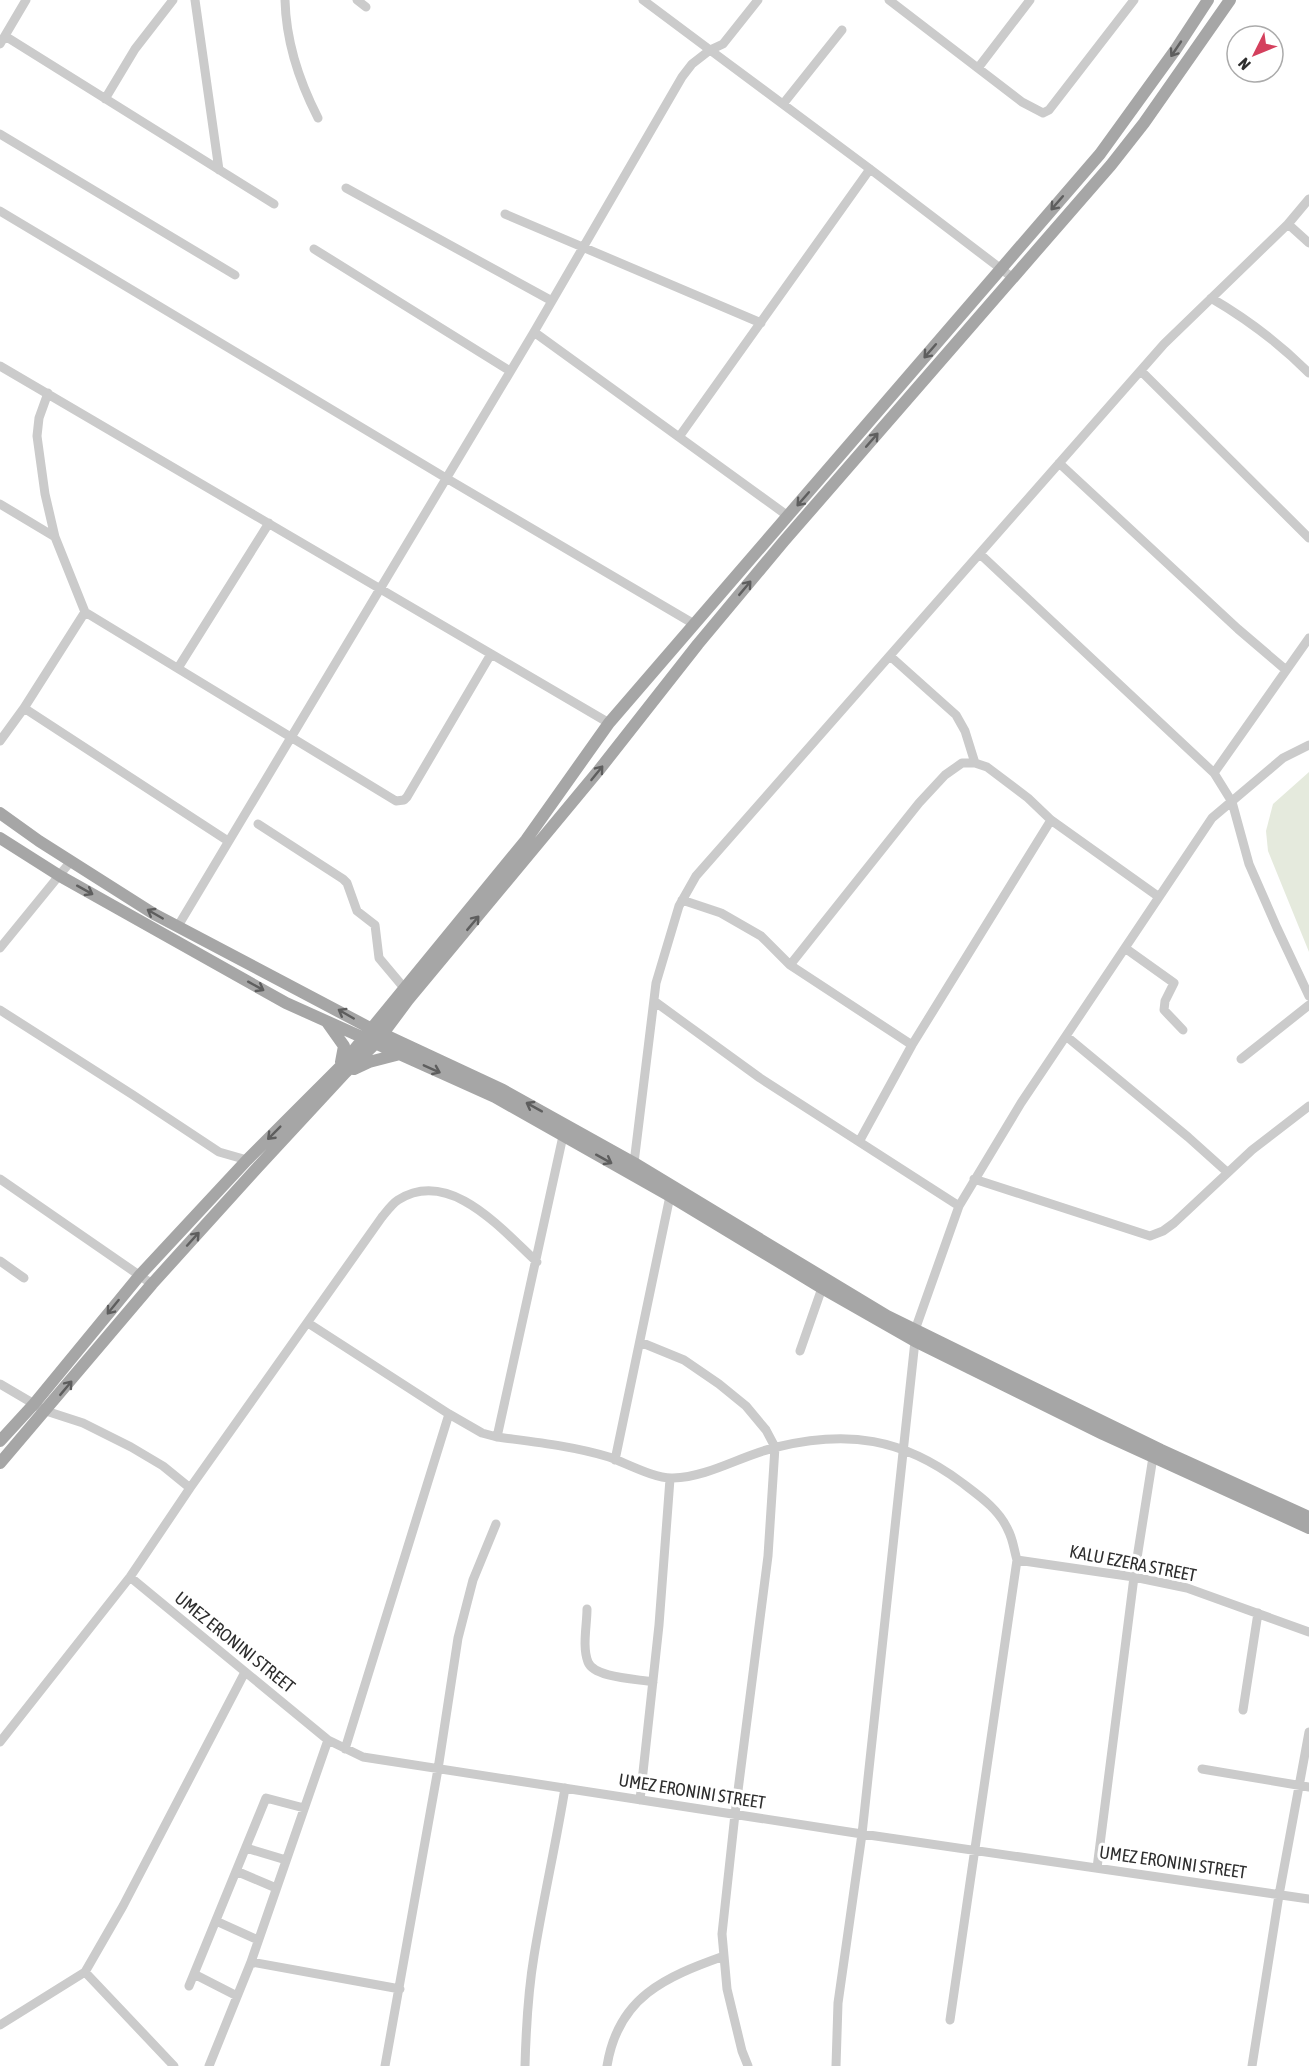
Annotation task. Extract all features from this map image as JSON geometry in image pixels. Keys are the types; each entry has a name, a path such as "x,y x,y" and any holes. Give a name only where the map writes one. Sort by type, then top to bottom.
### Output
{"main road":[{"path":"0,1463 152,1284 342,1070 367,1033 532,832 609,723 1100,154 1176,49 1208,0"},
{"path":"0,1442 140,1275 247,1160 379,1038 599,770 728,608 1111,165 1144,123 1230,0"},
{"path":"716,598 728,608"},
{"path":"0,813 39,841 154,914 367,1033"},
{"path":"0,838 60,876 286,1003 326,1021 367,1033 503,1090 634,1163 915,1335 1213,1475 1309,1517"},
{"path":"326,1021 344,1046 342,1070"},
{"path":"379,1038 400,1054 495,1098 670,1196 822,1288 1153,1457 1309,1528"},
{"path":"342,1070 400,1054"}],"street":[{"path":"26,0 2,40 105,99 274,204"},
{"path":"105,99 135,49 173,0"},
{"path":"195,0 219,170"},
{"path":"285,0 285,24 295,63 305,93 318,118"},
{"path":"357,0 366,7"},
{"path":"643,0 1013,278"},
{"path":"178,926 534,332 682,77 697,60 723,44 758,0"},
{"path":"889,0 1022,102 1043,113 1049,110 1134,0"},
{"path":"978,68 1030,0"},
{"path":"783,104 842,30"},
{"path":"0,134 235,275"},
{"path":"679,437 870,169"},
{"path":"346,188 552,301"},
{"path":"634,1163 656,983 682,900 696,876 1164,344 1288,224 1309,198"},
{"path":"0,212 694,624"},
{"path":"505,214 760,323"},
{"path":"1288,224 1309,243"},
{"path":"314,249 510,371"},
{"path":"1210,298 1286,351 1309,374"},
{"path":"534,332 788,516"},
{"path":"0,366 609,723"},
{"path":"1141,371 1309,538"},
{"path":"48,393 39,418 37,436 45,494 56,537 85,612 396,801 404,800 491,654"},
{"path":"1059,463 1238,629 1286,670"},
{"path":"0,504 56,537"},
{"path":"178,668 269,524"},
{"path":"980,554 1214,773 1232,802 1250,864 1309,996"},
{"path":"0,741 24,708 85,612"},
{"path":"1214,773 1309,638"},
{"path":"890,656 956,715 965,731 975,763"},
{"path":"24,708 228,841"},
{"path":"836,2066 838,2003 862,1834 915,1335 958,1206 1021,1103 1212,818 1283,758 1309,745"},
{"path":"790,965 919,803 945,775 962,763 975,763 987,767 1028,798 1050,820 1159,897"},
{"path":"860,1140 912,1045 1050,820"},
{"path":"258,824 347,883 357,911 375,925 378,934 379,958 405,989"},
{"path":"0,948 71,861"},
{"path":"682,900 721,913 761,936 790,965 912,1045"},
{"path":"1125,948 1172,981 1173,986 1165,1001 1164,1010 1183,1030"},
{"path":"654,1001 760,1078 860,1140 958,1206"},
{"path":"1241,1059 1309,1005"},
{"path":"0,1010 219,1152 247,1160"},
{"path":"1066,1036 1227,1172"},
{"path":"974,1179 1150,1236 1163,1231 1173,1223 1252,1150 1309,1106"},
{"path":"497,1437 563,1136"},
{"path":"0,1179 152,1284"},
{"path":"0,1742 130,1577 190,1488 382,1217 397,1201 414,1193 442,1191 463,1198 489,1218 537,1262"},
{"path":"615,1460 670,1196"},
{"path":"0,1262 24,1278"},
{"path":"800,1351 822,1288"},
{"path":"308,1323 449,1414 482,1433 497,1437 568,1448 615,1460 670,1479 693,1476 775,1447 808,1441 864,1439 904,1448 943,1468 986,1501 1008,1529 1017,1560 950,2020"},
{"path":"640,1342 684,1360 719,1384 746,1406 766,1430 775,1447 768,1556 722,1934 727,1989 742,2051 748,2066"},
{"path":"0,1384 46,1411 83,1423 131,1447 163,1466 190,1488"},
{"path":"345,1749 449,1414"},
{"path":"1097,1868 1134,1577 1153,1457"},
{"path":"640,1800 653,1682 670,1479"},
{"path":"385,2066 438,1769 458,1638 473,1580 496,1524"},
{"name":"KALU EZERA STREET","path":"1017,1560 1134,1577 1187,1588 1309,1632"},
{"name":"UMEZ ERONINI STREET","path":"130,1577 328,1740 363,1757 862,1834 1309,1899"},
{"path":"587,1610 586,1650 588,1662 593,1670 653,1682"},
{"path":"1243,1710 1258,1613"},
{"path":"0,2025 85,1972 123,1906 245,1672"},
{"path":"1252,2066 1279,1895 1309,1732"},
{"path":"209,2066 251,1962 328,1740"},
{"path":"1202,1769 1309,1787"},
{"path":"525,2066 526,2030 534,1956 565,1788"},
{"path":"189,1986 266,1798 304,1808"},
{"path":"246,1848 286,1860"},
{"path":"236,1871 276,1888"},
{"path":"216,1921 258,1940"},
{"path":"607,2066 611,2046 624,2019 650,1989 686,1970 724,1956"},
{"path":"251,1962 400,1989"},
{"path":"85,1972 174,2066"},
{"path":"194,1974 237,1996"}],"shaded area":[{"path":"1309,772 1309,952 1268,851 1266,831 1273,804"}]}
